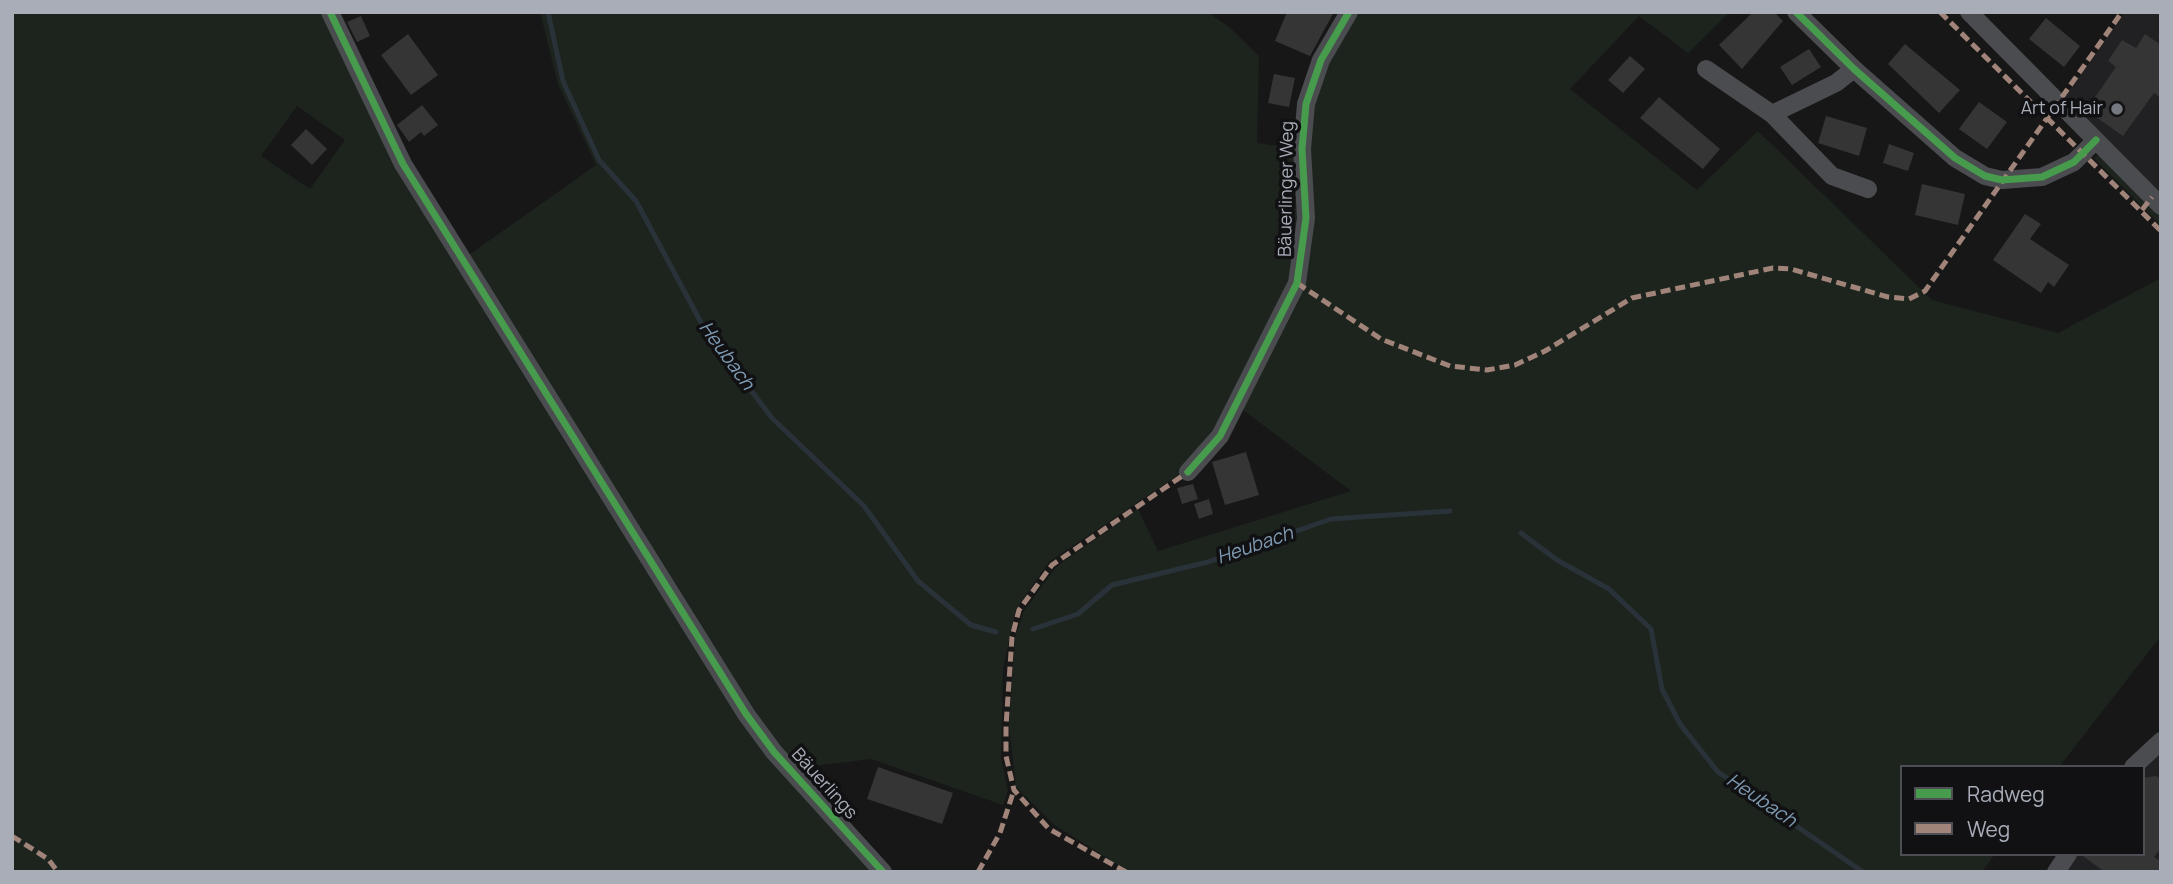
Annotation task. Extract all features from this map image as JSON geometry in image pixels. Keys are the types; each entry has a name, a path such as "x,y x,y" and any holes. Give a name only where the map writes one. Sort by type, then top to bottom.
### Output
{"street":[{"name":"Bäuerlings","path":"330,12 403,164 746,714 774,752 883,872"},
{"name":"Bäuerlinger Weg","path":"1188,472 1220,436 1297,283 1306,218 1302,149 1306,104 1321,60 1349,12"},
{"path":"1796,12 1854,69 1955,158 1985,176 2002,180 2042,177 2074,162 2096,139"},
{"path":"1969,12 2096,139 2158,195"},
{"path":"1706,69 1772,114 1832,176 1868,190"},
{"path":"1772,114 1836,83 1854,69"},
{"path":"2135,765 2161,741"},
{"path":"2056,872 2067,856"}],"shaded area":[{"path":"12,12 326,12 370,109 741,718 875,872 12,872","holes":["297,106 345,140 310,189 261,156"]},
{"path":"540,12 1207,12 1228,26 1259,56 1257,143 1298,149 1302,218 1293,280 1217,434 1186,470 1049,562 1016,609 1003,668 1001,758 1008,790 1003,805 871,759 797,768 752,711 466,257 596,165 558,84"},
{"path":"1354,12 1730,12 1688,53 1639,16 1570,89 1697,190 1758,131 1932,300 2058,333 2161,278 2161,636 2061,765 1900,765 1900,856 1994,856 1982,872 1129,872 1053,824 1016,787 1009,726 1015,637 1024,611 1056,567 1138,509 1158,551 1351,491 1239,407 1300,291 1306,148 1315,85"},
{"path":"2125,12 2161,12 2161,198 2064,98"},
{"path":"2101,153 2161,214 2161,226 2094,158"},
{"path":"2161,747 2161,872 2063,872 2074,856 2145,856 2145,765"}],"building":[{"path":"1287,12 1334,12 1310,56 1275,41"},
{"path":"1753,12 1774,12 1783,21 1742,69 1719,45"},
{"path":"361,16 370,36 357,42 347,22"},
{"path":"2046,18 2080,46 2064,67 2029,39"},
{"path":"408,34 438,75 411,95 381,55"},
{"path":"2145,34 2161,45 2161,98 2154,93 2123,136 2096,117 2101,110 2091,103 2116,67 2108,61 2122,40 2136,48"},
{"path":"1905,44 1960,90 1939,113 1888,64"},
{"path":"1809,49 1821,67 1792,85 1780,67"},
{"path":"1630,56 1645,69 1623,93 1608,80"},
{"path":"1274,74 1295,78 1289,107 1268,103"},
{"path":"1659,97 1720,149 1703,169 1640,118"},
{"path":"1979,102 2007,122 1987,149 1959,129"},
{"path":"422,105 438,125 424,136 421,132 409,142 397,125"},
{"path":"1826,116 1867,128 1859,156 1818,143"},
{"path":"306,129 327,149 312,165 291,145"},
{"path":"1889,144 1914,153 1908,171 1883,163"},
{"path":"1922,184 1965,194 1958,225 1915,215"},
{"path":"2025,214 2041,224 2030,239 2069,265 2054,287 2048,282 2041,293 1993,260"},
{"path":"1246,452 1259,495 1225,505 1212,462"},
{"path":"1193,484 1198,499 1182,504 1177,488"},
{"path":"1209,499 1213,514 1199,519 1194,504"},
{"path":"878,767 953,793 942,824 867,799"},
{"path":"2156,776 2161,779 2161,848 2154,857 2161,862 2161,872 2105,872 2083,856 2145,856 2145,778"}],"waterway":[{"name":"Heubach","path":"548,12 563,81 599,160 636,201 705,330 772,418 864,506 918,581 971,625 996,632"},
{"name":"Heubach","path":"1033,629 1078,614 1112,585 1208,562 1331,519 1450,511"},
{"name":"Heubach","path":"1521,533 1557,560 1609,589 1651,629 1662,689 1680,724 1718,772 1863,872"}],"marked path":[{"path":"1940,12 2161,231"},
{"path":"1297,283 1381,339 1450,366 1487,370 1515,365 1545,351 1632,298 1773,268 1791,269 1888,297 1909,299 1925,291 2122,12"},
{"path":"2142,210 2152,197"},
{"path":"1126,872 1049,829 1014,790 1006,756 1012,637 1019,610 1052,565 1188,472"},
{"path":"978,872 1000,833 1014,790"},
{"path":"12,836 48,859 58,872"}],"cycle path":[{"path":"330,12 403,164 746,714 774,752 883,872"},
{"path":"1188,472 1220,436 1297,283 1306,218 1302,149 1306,104 1321,60 1349,12"},
{"path":"1796,12 1854,69 1955,158 1985,176 2002,180 2042,177 2074,162 2096,140"}],"place":[{"name":"Art of Hair","path":"2117,109"}]}
